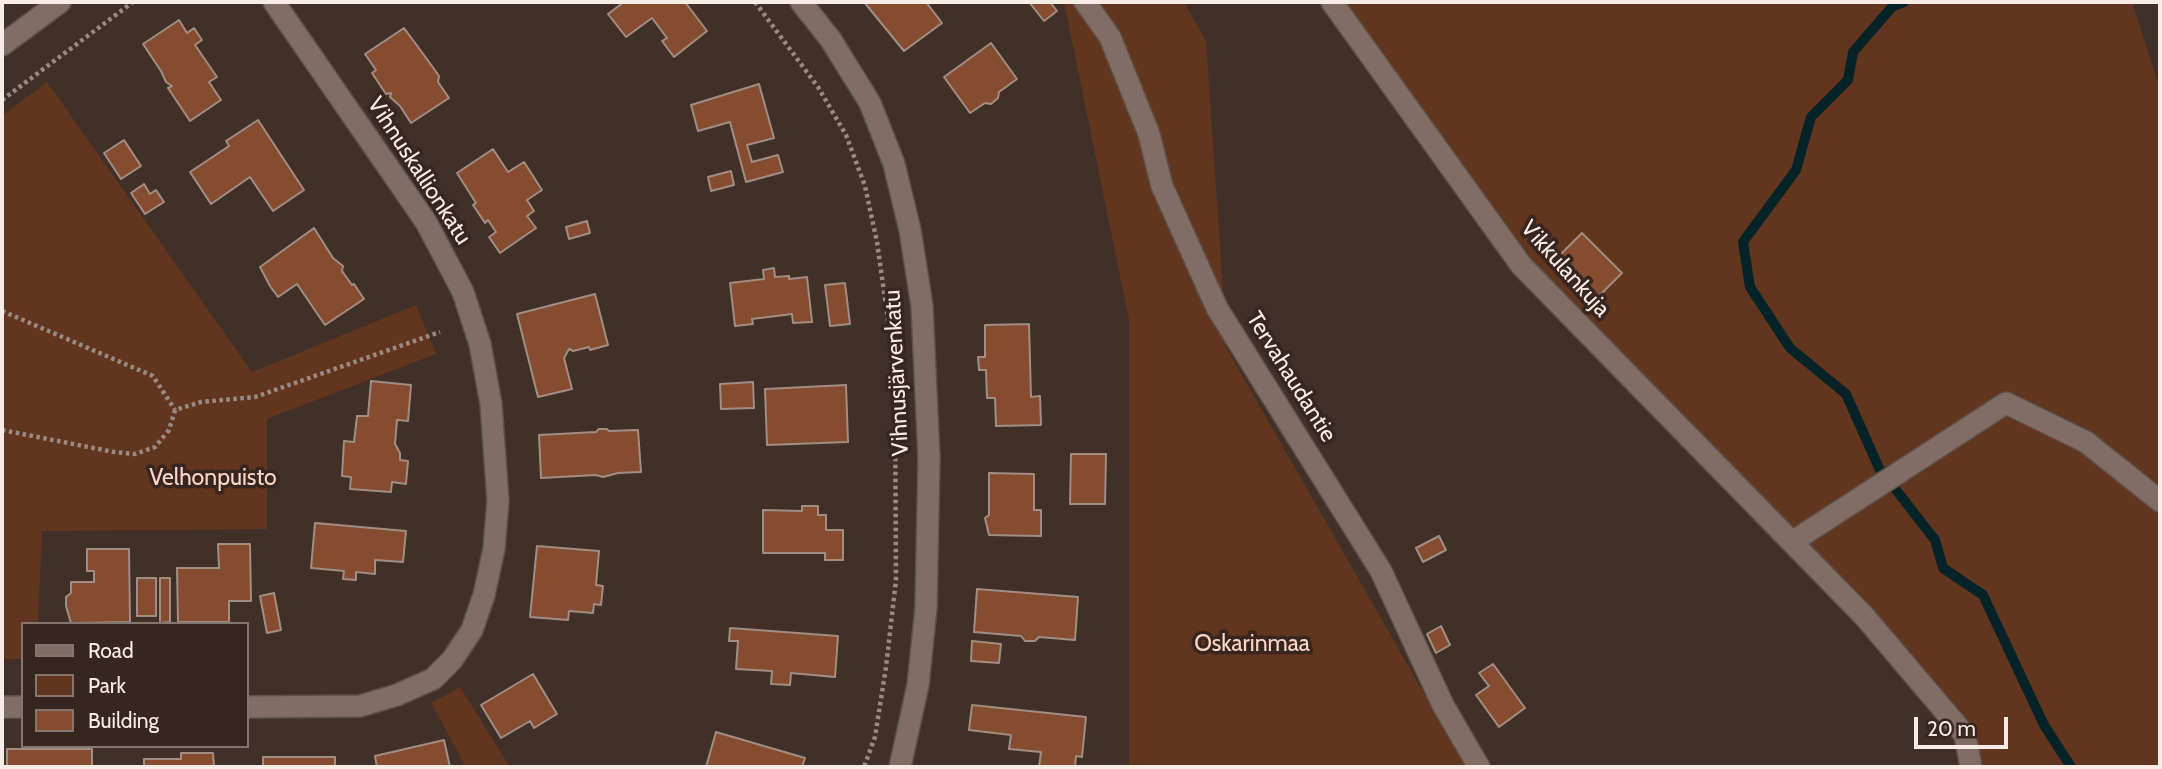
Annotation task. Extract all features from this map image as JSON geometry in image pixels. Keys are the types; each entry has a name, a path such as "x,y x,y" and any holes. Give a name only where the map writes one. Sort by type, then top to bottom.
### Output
{"street":[{"path":"2,45 60,2"},
{"name":"Vihnuskallionkatu","path":"248,707 360,706 397,695 433,679 452,660 472,630 484,595 494,549 498,501 491,404 480,344 463,292 426,222 274,2"},
{"name":"Vihnusjärvenkatu","path":"801,2 831,40 870,103 894,164 910,230 922,306 929,458 926,608 918,685 900,767"},
{"name":"Tervahaudantie","path":"1085,2 1110,37 1149,134 1162,186 1217,308 1381,571 1443,705 1479,767"},
{"name":"Vikkulankuja","path":"1332,2 1521,265 1865,617 1965,734 1972,767"},
{"path":"1792,542 2006,403 2086,442 2160,501"},
{"path":"2,707 21,707"}],"path":[{"path":"2,100 133,2"},
{"path":"755,2 818,87 845,135 865,186 877,242 889,327 895,400 896,580 875,737 864,767"},
{"path":"2,311 153,376 175,410 169,430 155,447 135,454 2,430"},
{"path":"175,410 201,402 255,397 440,332"}],"green space":[{"name":"Oskarinmaa","path":"1064,2 1184,2 1206,41 1227,349 1466,767 1129,767 1129,320"},
{"path":"1341,2 2132,2 2160,89 2160,767 1967,767 1965,734 1865,617 1529,258"},
{"name":"Velhonpuisto","path":"47,82 252,372 416,305 436,354 267,419 267,529 42,531 38,622 21,622 21,659 2,659 2,116"},
{"path":"460,687 510,767 466,767 431,703"}],"building":[{"path":"624,2 685,2 707,31 674,57 662,41 667,38 652,18 626,37 608,14"},
{"path":"864,2 926,2 942,23 904,51"},
{"path":"1029,2 1050,2 1057,11 1044,21"},
{"path":"179,20 187,33 194,28 202,40 195,45 217,77 209,82 221,100 190,121 168,88 172,86 166,82 143,44"},
{"path":"404,28 439,76 438,82 449,98 411,123 400,106 390,97 391,93 386,94 372,73 376,70 365,54"},
{"path":"991,43 1017,79 999,92 998,98 991,104 985,103 970,113 944,77"},
{"path":"759,84 774,138 747,145 752,162 778,155 783,172 746,182 730,122 698,131 691,105"},
{"path":"258,120 304,190 273,211 250,177 211,204 190,172 229,146 226,141"},
{"path":"124,140 141,166 121,179 104,153"},
{"path":"493,149 508,172 524,162 542,190 527,200 534,211 527,216 536,228 500,253 489,237 496,232 488,220 485,223 473,205 476,203 457,173"},
{"path":"731,171 734,185 711,191 708,177"},
{"path":"144,184 150,194 156,190 164,202 145,214 131,193"},
{"path":"587,221 590,233 569,239 566,227"},
{"path":"314,228 364,299 325,325 297,284 278,297 260,267"},
{"path":"1582,233 1622,273 1590,305 1550,265"},
{"path":"774,268 775,277 807,277 812,322 793,323 792,314 752,319 753,324 735,326 730,283 764,279 763,270"},
{"path":"845,283 850,324 830,326 825,285"},
{"path":"595,294 608,345 590,350 589,347 573,351 569,349 564,358 572,389 538,397 517,314"},
{"path":"1029,324 1031,397 1040,396 1041,425 996,426 995,398 987,398 986,370 979,370 978,357 985,357 985,325"},
{"path":"371,381 411,385 408,421 397,420 395,444 400,460 408,461 406,484 392,482 391,492 350,489 351,477 342,476 344,441 354,442 357,416 368,416"},
{"path":"753,382 754,408 721,409 720,384"},
{"path":"846,385 848,442 767,445 765,389"},
{"path":"599,429 638,430 641,472 603,477 596,475 541,478 539,435 596,432"},
{"path":"1071,454 1106,454 1105,504 1070,504"},
{"path":"989,473 1034,474 1034,510 1041,510 1041,536 989,535 985,518 989,515"},
{"path":"802,506 818,506 818,515 826,515 826,530 843,530 843,560 825,560 825,553 763,553 763,510 802,511"},
{"path":"315,523 406,531 403,562 375,560 375,574 356,572 356,580 343,579 344,571 311,568"},
{"path":"1439,536 1446,550 1423,562 1416,548"},
{"path":"218,544 250,544 251,601 229,601 229,622 178,622 177,568 219,568"},
{"path":"537,546 599,551 596,585 603,586 601,605 594,604 593,613 569,611 568,620 530,617"},
{"path":"87,549 129,549 130,622 71,622 66,597 71,593 71,582 94,582 94,571 87,571"},
{"path":"137,578 156,578 156,616 137,616"},
{"path":"160,578 170,578 170,622 160,622"},
{"path":"977,589 1078,597 1075,640 1039,637 1035,641 1025,641 1021,636 974,632"},
{"path":"274,593 281,630 267,633 260,596"},
{"path":"1441,626 1450,645 1436,653 1427,634"},
{"path":"730,628 838,636 835,677 791,673 790,685 771,684 772,671 736,669 738,641 729,641"},
{"path":"972,641 1001,644 999,663 971,661"},
{"path":"1493,664 1525,708 1499,727 1476,695 1489,686 1479,673"},
{"path":"533,674 557,714 534,728 530,721 501,738 481,705"},
{"path":"972,705 1086,717 1082,757 1076,756 1075,767 1039,767 1041,752 1009,749 1011,735 969,730"},
{"path":"716,732 805,758 802,767 706,767"},
{"path":"444,740 450,767 377,767 375,756"},
{"path":"7,749 92,749 92,767 7,767"},
{"path":"181,753 213,753 214,767 144,767 144,759 181,759"},
{"path":"263,757 335,757 335,767 263,767"}],"waterway":[{"path":"1904,2 1892,7 1853,52 1848,80 1811,117 1796,170 1743,242 1750,287 1790,348 1846,394 1879,468 1935,540 1943,568 1983,595 2044,725 2071,767"}]}
